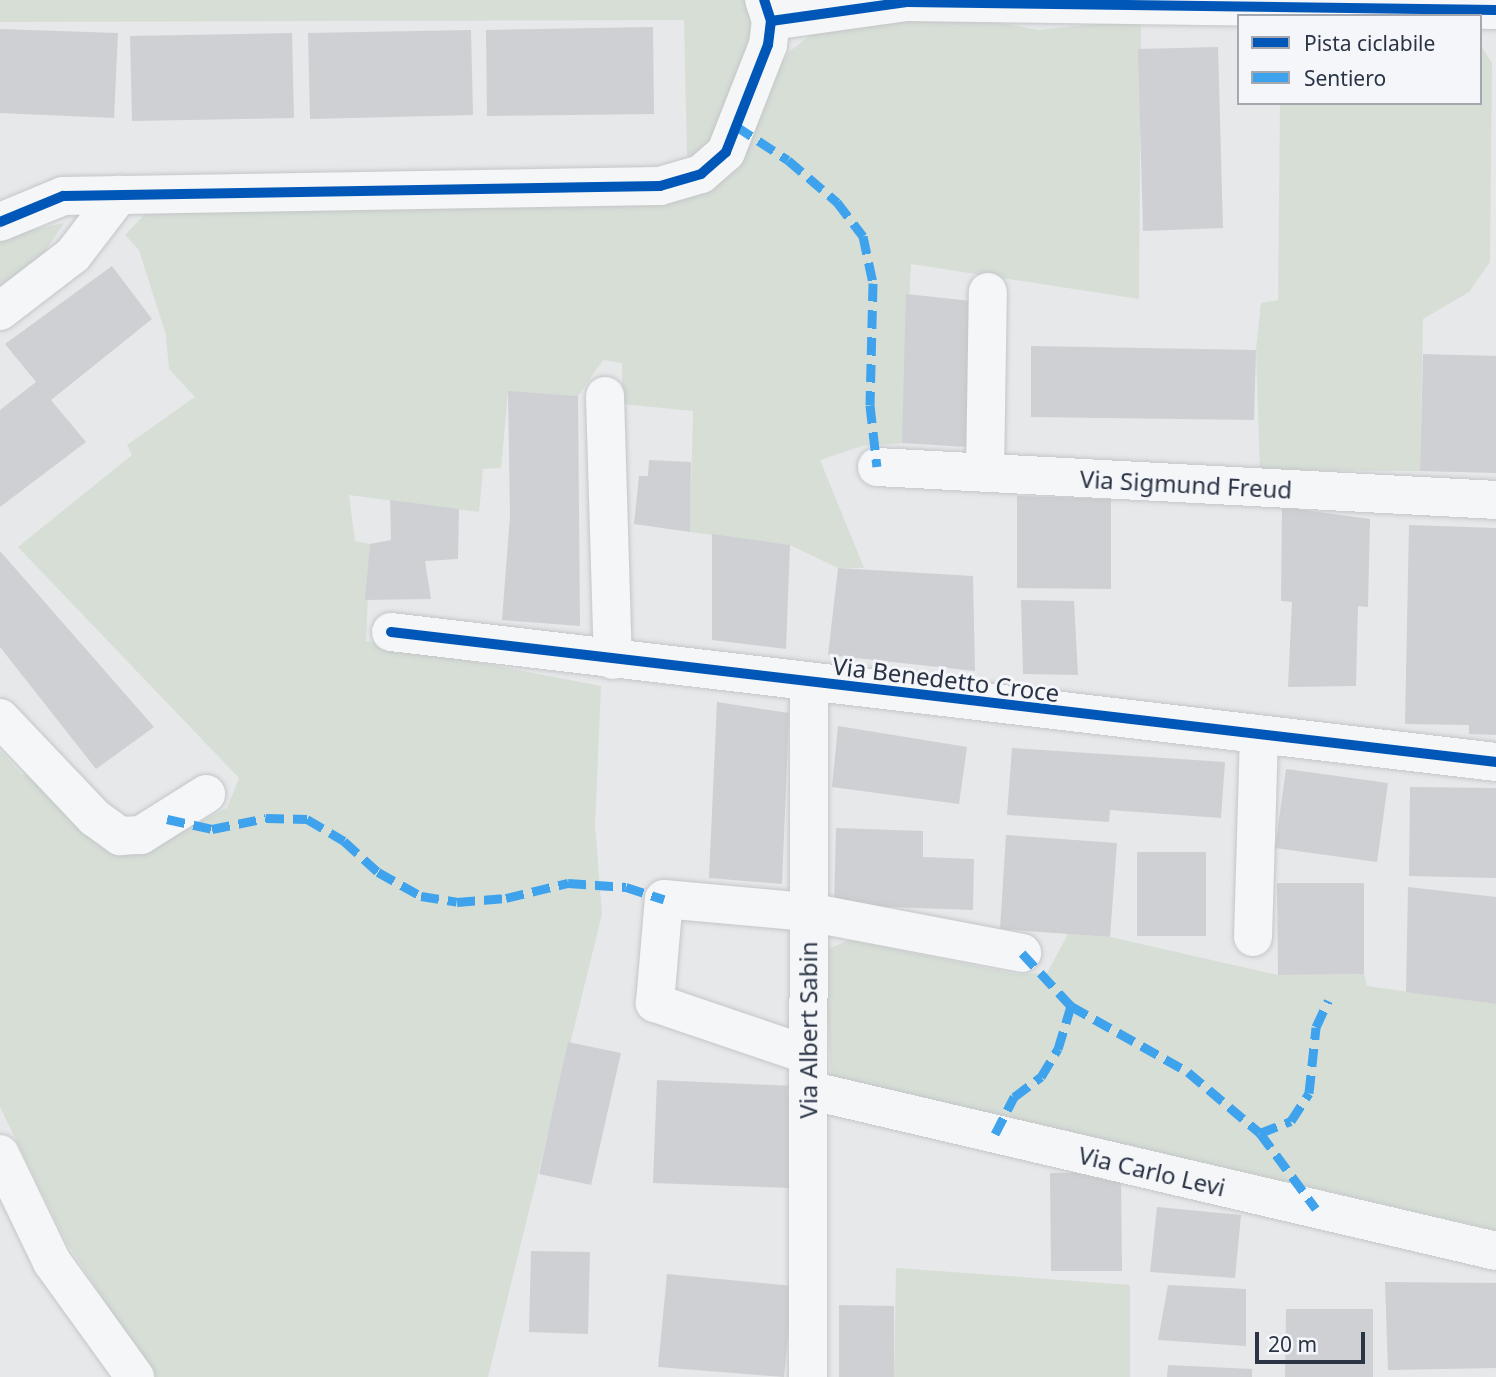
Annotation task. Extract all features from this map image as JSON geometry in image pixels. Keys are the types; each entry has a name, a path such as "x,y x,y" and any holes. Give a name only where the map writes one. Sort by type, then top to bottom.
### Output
{"street":[{"path":"0,222 63,196 660,186 701,174 726,152 768,45 767,11 907,2 1496,10"},
{"path":"0,311 72,255 119,195"},
{"path":"985,473 988,292"},
{"path":"605,396 613,660"},
{"name":"Via Sigmund Freud","path":"877,467 1496,500"},
{"name":"Via Benedetto Croce","path":"391,632 1259,737 1496,762"},
{"name":"Via Albert Sabin","path":"808,1377 809,684"},
{"path":"0,718 95,818 120,836 141,835 206,794"},
{"path":"1253,937 1259,737"},
{"name":"Via Carlo Levi","path":"808,912 664,899 656,1003 808,1073 1496,1251"},
{"path":"808,912 1021,953"},
{"path":"0,1154 52,1262 135,1377"}],"shaded area":[{"path":"0,0 745,0 753,27 716,144 702,157 687,157 684,20 0,22"},
{"path":"969,17 1039,30 1141,19 1139,299 911,264 902,443 862,446 820,460 864,568 838,568 790,545 690,532 693,411 622,404 622,363 603,360 578,396 508,392 501,468 483,469 479,512 349,495 355,541 370,544 366,641 601,686 595,825 602,914 488,1377 154,1377 67,1243 0,1107 0,750 21,774 35,776 141,853 227,808 239,778 18,547 132,455 127,445 195,397 169,369 166,335 139,250 125,235 145,214 656,201 770,82 789,52 813,33 838,24"},
{"path":"1482,47 1492,63 1490,262 1469,292 1423,319 1420,471 1260,470 1256,350 1261,303 1278,300 1280,105 1482,105"},
{"path":"64,223 44,253 0,293 0,237"},
{"path":"1068,934 1110,937 1278,975 1364,974 1367,986 1496,1004 1496,1230 831,1076 824,951 849,940 1016,974 1047,973"},
{"path":"896,1268 1130,1285 1130,1377 894,1377"}],"building":[{"path":"653,27 654,114 487,116 486,30"},
{"path":"0,29 118,33 114,118 0,113"},
{"path":"471,30 473,115 310,119 308,33"},
{"path":"292,33 294,118 132,121 130,36"},
{"path":"1218,47 1223,228 1143,231 1138,49"},
{"path":"112,266 152,319 51,400 86,442 0,507 0,410 36,382 5,344"},
{"path":"906,294 971,301 967,447 902,443"},
{"path":"1031,346 1256,350 1254,420 1031,417"},
{"path":"1423,354 1496,356 1496,473 1420,471"},
{"path":"508,391 578,396 580,626 502,620 510,516"},
{"path":"649,460 691,462 690,532 634,524 639,476 648,476"},
{"path":"1017,496 1111,499 1111,589 1017,588"},
{"path":"390,500 459,509 458,559 425,561 431,599 365,600 370,544 391,540"},
{"path":"1282,507 1370,519 1368,607 1358,606 1356,686 1288,687 1292,602 1281,601"},
{"path":"1409,525 1496,528 1496,735 1469,734 1469,725 1405,724"},
{"path":"712,534 790,545 786,649 712,640"},
{"path":"0,551 154,727 96,769 0,647"},
{"path":"838,568 973,576 975,671 828,655"},
{"path":"1021,600 1074,601 1078,675 1023,674"},
{"path":"717,702 789,713 782,884 709,878"},
{"path":"838,726 967,747 959,804 832,787"},
{"path":"1012,748 1225,762 1221,818 1110,810 1109,822 1007,815"},
{"path":"1286,769 1388,783 1377,862 1275,848"},
{"path":"1410,787 1496,788 1496,878 1409,876"},
{"path":"836,828 923,831 923,857 974,859 973,910 834,905"},
{"path":"1006,835 1117,843 1110,937 1000,929"},
{"path":"1137,852 1206,852 1206,936 1137,936"},
{"path":"1277,883 1364,883 1364,974 1278,975"},
{"path":"1408,887 1496,897 1496,1004 1406,992"},
{"path":"568,1042 621,1053 591,1185 539,1174"},
{"path":"657,1080 795,1086 791,1188 653,1183"},
{"path":"1121,1172 1122,1271 1051,1271 1050,1173"},
{"path":"1157,1207 1241,1215 1235,1278 1150,1272"},
{"path":"531,1251 590,1252 588,1334 529,1332"},
{"path":"667,1274 793,1286 784,1377 658,1367"},
{"path":"1385,1282 1496,1283 1496,1368 1388,1370"},
{"path":"1168,1285 1246,1289 1246,1346 1158,1340"},
{"path":"839,1305 894,1306 894,1377 839,1377"},
{"path":"1286,1309 1373,1309 1373,1377 1285,1377"},
{"path":"1168,1365 1252,1369 1252,1377 1167,1377"}],"marked path":[{"path":"736,126 788,160 837,202 863,236 873,283 870,405 877,467"},
{"path":"167,819 212,829 266,818 307,819 344,841 378,872 421,896 457,902 506,898 568,883 626,887 664,899"},
{"path":"1022,953 1071,1006 1188,1072 1260,1133 1316,1209"},
{"path":"1260,1133 1291,1121 1309,1093 1316,1027 1328,1001"},
{"path":"995,1134 1014,1097 1041,1077 1058,1049 1071,1006"}],"cycle path":[{"path":"0,222 63,196 660,186 701,174 726,152 768,45 771,21 764,0"},
{"path":"771,21 907,2 1496,10"},
{"path":"391,632 1496,762"}]}
